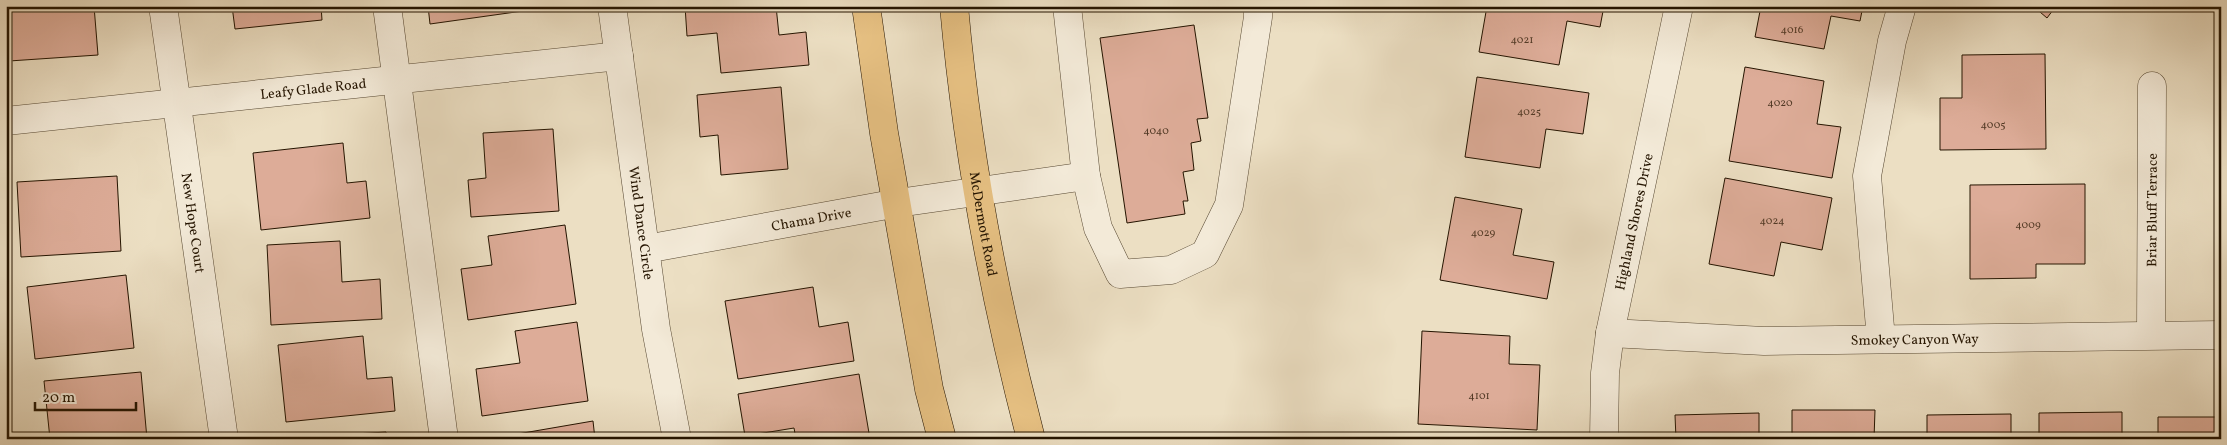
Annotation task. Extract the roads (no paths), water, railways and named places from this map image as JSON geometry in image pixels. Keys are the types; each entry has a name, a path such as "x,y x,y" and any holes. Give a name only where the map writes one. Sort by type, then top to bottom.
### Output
{"main road":[{"path":"866,6 884,133 898,203 929,389 942,439"},
{"name":"McDermott Road","path":"954,6 960,74 976,191 1010,358 1031,439"}],"street":[{"name":"New Hope Court","path":"163,6 224,439"},
{"path":"387,6 444,439"},
{"name":"Wind Dance Circle","path":"612,6 656,329 677,439"},
{"path":"1067,6 1086,176 1098,228 1120,274 1171,270 1205,254 1229,205 1258,17 1258,6"},
{"name":"Highland Shores Drive","path":"1604,439 1605,373 1610,333 1679,6"},
{"path":"1880,339 1867,176 1892,41 1902,6"},
{"name":"Leafy Glade Road","path":"6,121 619,56"},
{"name":"Briar Bluff Terrace","path":"2151,335 2152,86"},
{"name":"Chama Drive","path":"646,249 898,203 1086,176"},
{"name":"Smokey Canyon Way","path":"1610,333 1764,341 2221,335"}]}
